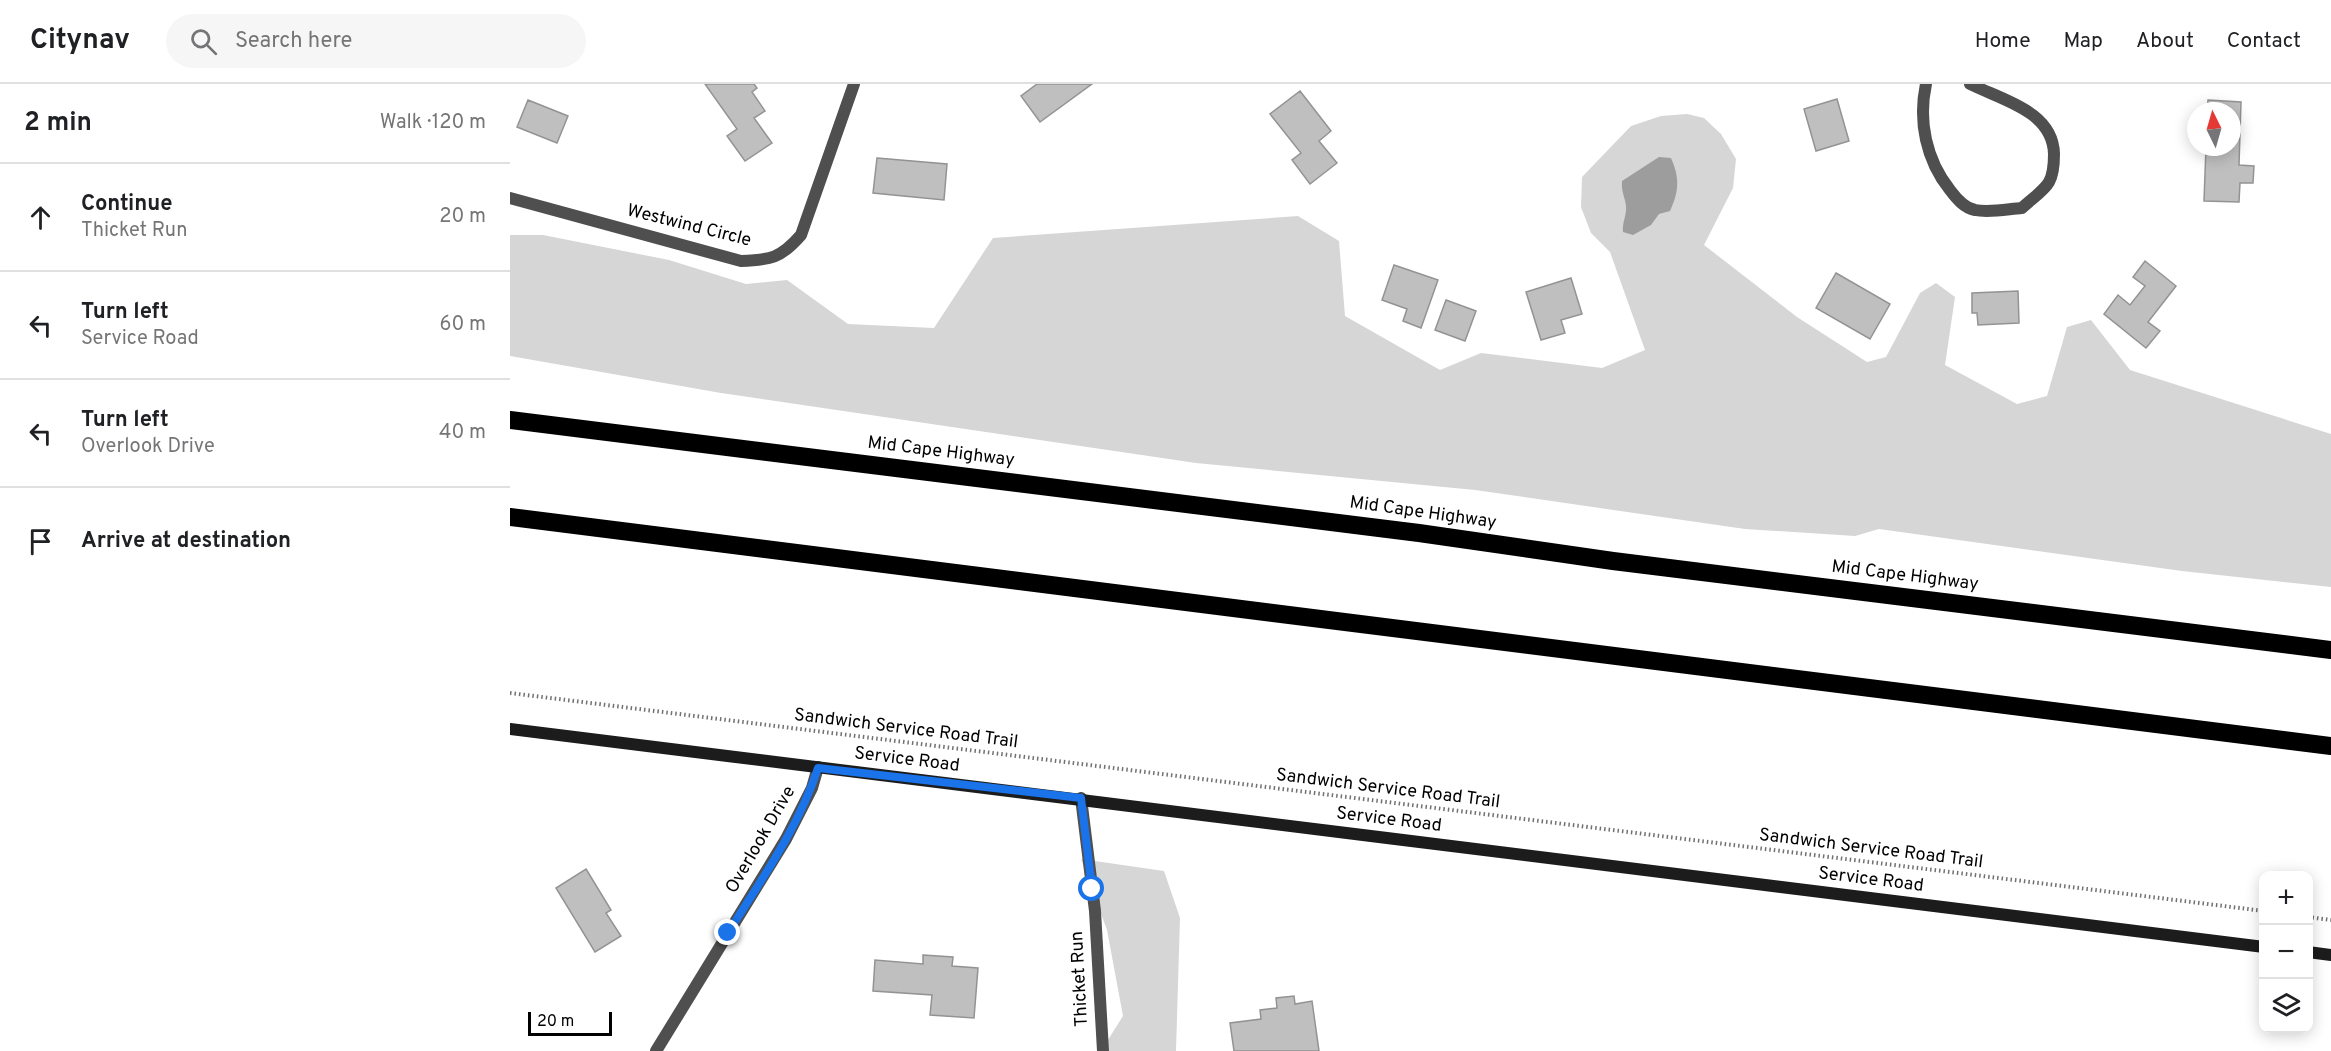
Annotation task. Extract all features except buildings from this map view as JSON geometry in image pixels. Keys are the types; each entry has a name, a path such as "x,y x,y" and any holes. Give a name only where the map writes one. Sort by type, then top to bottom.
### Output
{"highway":[{"name":"Mid Cape Highway","path":"510,420 2331,650"},
{"path":"510,517 2331,746"}],"street":[{"name":"Westwind Circle","path":"510,198 741,261 768,261 788,250 801,235 854,84"},
{"path":"1926,84 1922,103 1925,138 1932,160 1944,183 1959,201 1974,210 2022,208 2049,182 2054,162 2054,141 2042,122 2012,102 1970,84"},
{"name":"Service Road","path":"510,729 1081,798 1581,863 2259,946"},
{"name":"Overlook Drive","path":"656,1051 786,839 812,788 818,768"},
{"name":"Thicket Run","path":"1081,798 1095,911 1102,1051"},
{"path":"2313,953 2331,955"}],"path":[{"name":"Sandwich Service Road Trail","path":"510,693 2259,910"},
{"path":"2313,918 2331,920"}],"shaded area":[{"path":"1687,114 1704,118 1721,134 1736,159 1733,188 1704,245 1797,317 1867,362 1886,357 1920,293 1936,283 1955,297 1945,365 2017,404 2047,396 2067,327 2091,320 2130,370 2331,434 2331,587 2182,571 1879,529 1855,536 1745,529 1475,490 1196,463 721,393 510,356 510,235 543,235 669,260 746,284 787,280 848,324 934,328 993,238 1298,216 1339,241 1345,316 1440,370 1481,353 1602,368 1645,350 1610,252 1591,233 1581,207 1582,177 1631,126 1661,116"},
{"path":"1659,157 1671,158 1676,172 1677,191 1670,211 1659,214 1651,225 1633,235 1623,232 1626,203 1622,181"},
{"path":"1081,859 1164,871 1180,918 1176,1051 1101,1051 1123,1016 1107,930"}],"route":[{"path":"728,933 786,839 812,788 818,768 1081,798 1092,889"}]}
